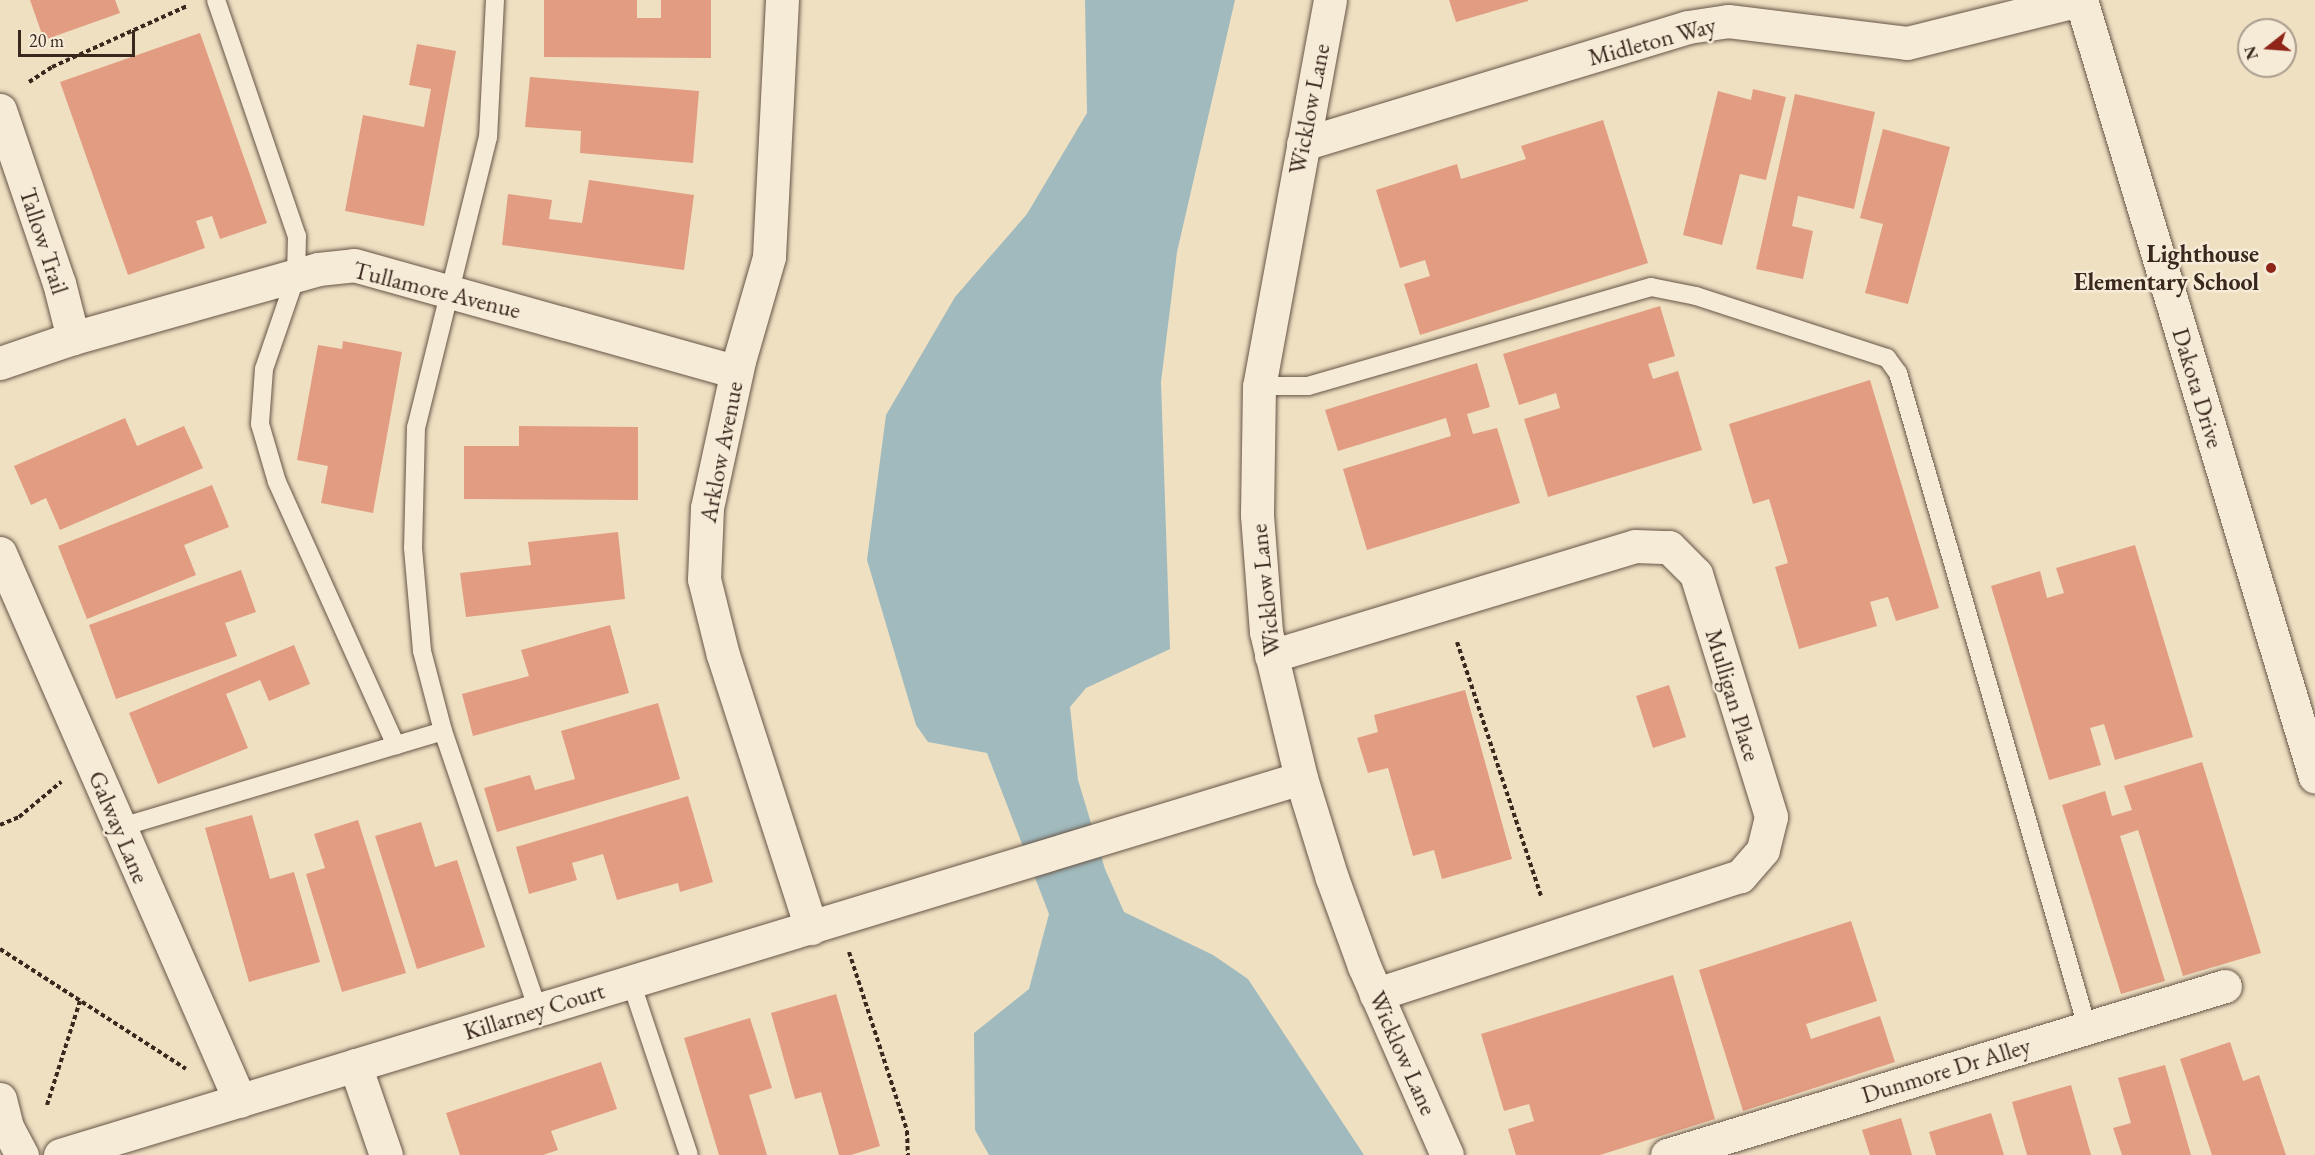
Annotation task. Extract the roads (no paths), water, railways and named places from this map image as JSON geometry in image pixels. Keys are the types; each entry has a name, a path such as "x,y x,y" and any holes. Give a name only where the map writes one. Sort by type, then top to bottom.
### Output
{"street":[{"name":"Arklow Avenue","path":"782,0 769,257 736,372 707,508 704,579 723,655 811,928"},
{"name":"Wicklow Lane","path":"1330,0 1259,386 1257,515 1271,656 1301,778 1332,878 1376,994 1447,1155"},
{"name":"Midleton Way","path":"1303,144 1688,27 1728,21 1907,43 2080,0"},
{"name":"Dakota Drive","path":"2080,0 2315,777"},
{"name":"Tallow Trail","path":"0,111 59,283 73,338"},
{"name":"Tullamore Avenue","path":"0,363 73,338 296,276 354,265 450,290 736,372"},
{"name":"Mulligan Place","path":"1271,656 1635,546 1669,548 1696,574 1700,585 1771,817 1763,850 1740,876 1376,994"},
{"name":"Galway Lane","path":"0,554 65,697 118,828 240,1101"},
{"name":"Killarney Court","path":"60,1155 1301,778"},
{"name":"Dunmore Dr Alley","path":"1667,1155 2224,986"},
{"path":"355,1065 386,1155"},
{"path":"0,1100 7,1127 22,1155"}],"lane":[{"path":"216,0 297,236 296,276 264,369 260,424 277,482 396,745"},
{"path":"495,0 488,137 416,427 413,548 422,651 443,731 538,1010"},
{"path":"1259,386 1308,386 1651,287 1696,296 1887,358 1898,373 2087,1027"},
{"path":"118,828 443,731"},
{"path":"632,982 689,1155"}],"water":[{"path":"1085,0 1235,0 1177,252 1161,382 1170,649 1086,688 1070,707 1078,780 1105,869 1124,912 1213,955 1248,979 1364,1155 989,1155 975,1130 974,1033 1029,989 1049,914 987,753 928,742 916,725 867,560 886,415 955,297 1027,214 1087,113"}],"place":[{"name":"Lighthouse Elementary School","path":"2271,268"}]}
